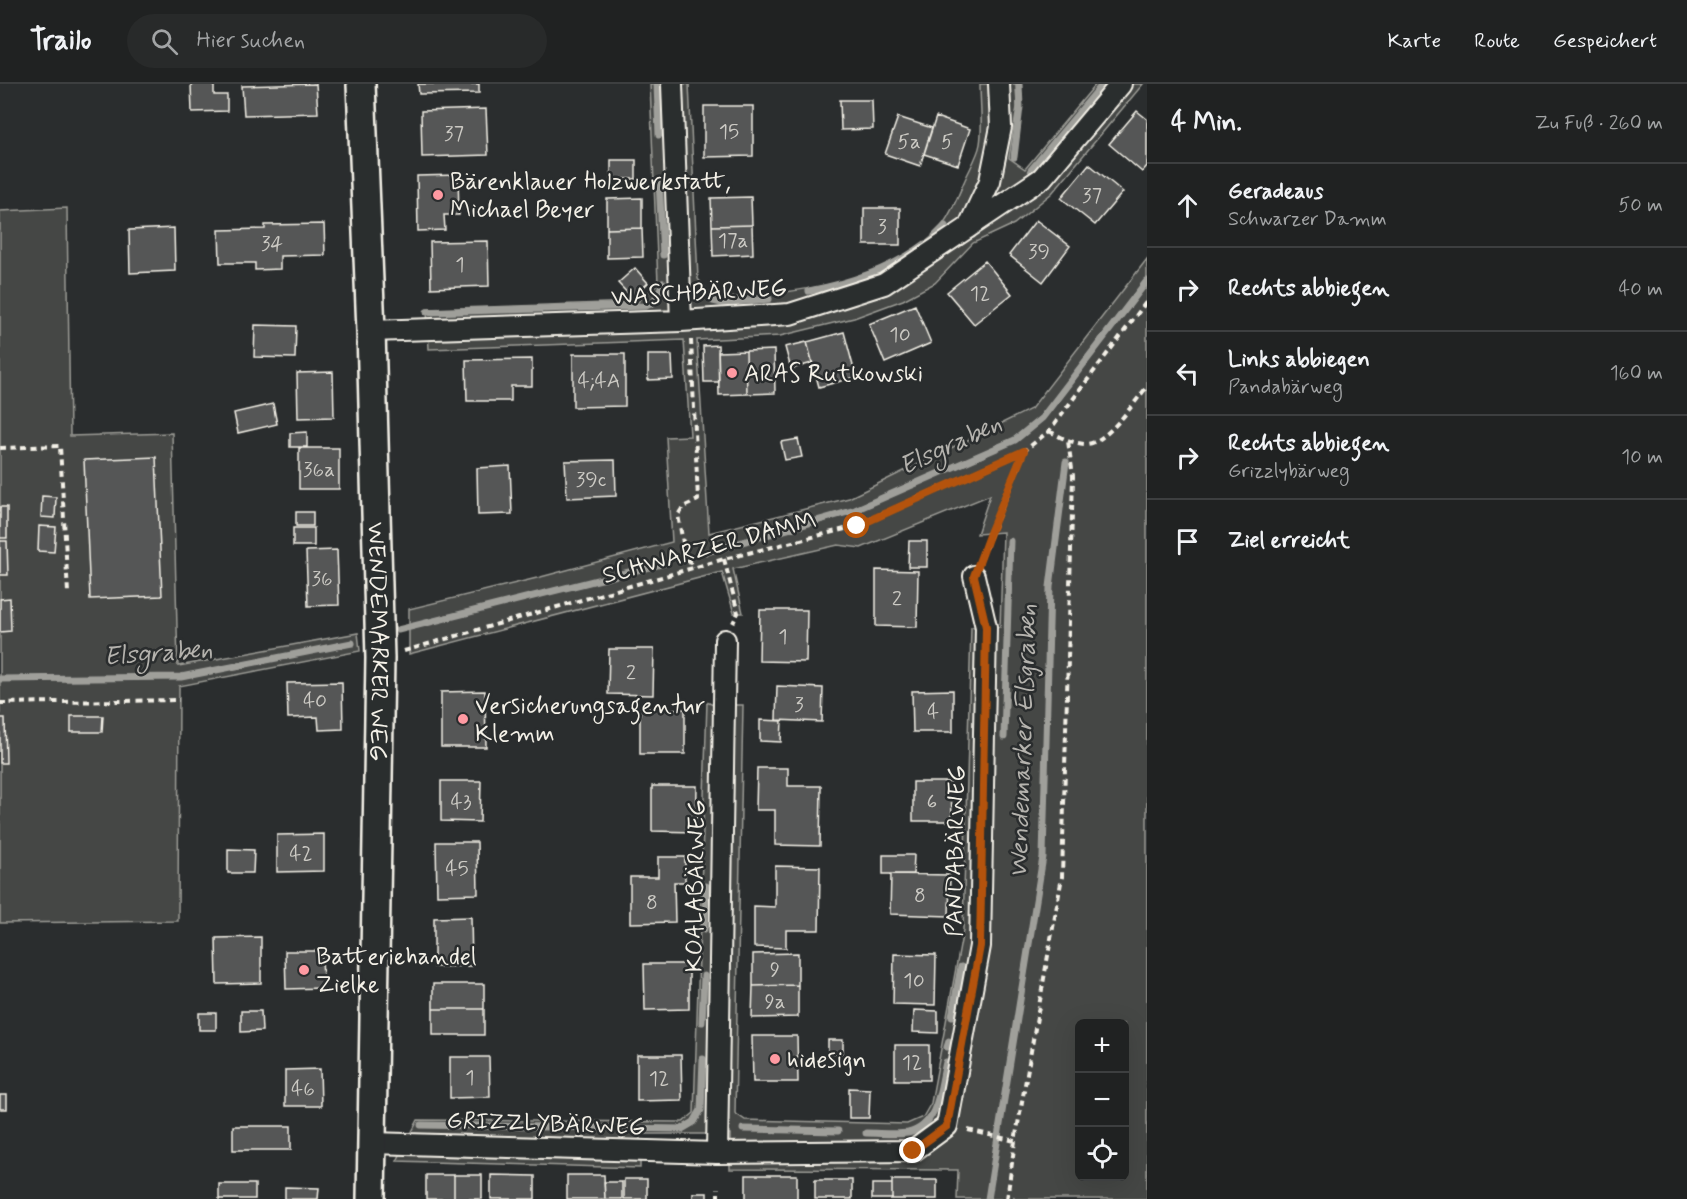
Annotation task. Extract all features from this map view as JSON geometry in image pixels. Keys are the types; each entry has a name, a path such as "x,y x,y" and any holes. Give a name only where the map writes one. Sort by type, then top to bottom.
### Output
{"street":[{"name":"WENDEMARKER WEG","path":"361,84 371,330 380,658 371,1199"},
{"path":"672,84 686,320"},
{"path":"968,228 990,181 1001,127 999,84"},
{"name":"WASCHBÄRWEG","path":"371,330 686,320 790,314 884,284 1042,178 1121,84"},
{"name":"PANDABÄRWEG","path":"947,1126 980,946 986,627 974,576"},
{"name":"KOALABÄRWEG","path":"718,1143 725,640"},
{"name":"GRIZZLYBÄRWEG","path":"372,1143 718,1143 913,1151 947,1126"}],"path":[{"name":"SCHWARZER DAMM","path":"380,658 724,559 857,526 1024,451 1049,431 1147,301"},
{"path":"686,320 698,500 683,507 678,515 685,554 693,568"},
{"path":"1049,431 1068,441 1087,444 1103,438 1147,387"},
{"path":"1007,1199 1015,1141 1062,877 1073,476 1068,441"},
{"path":"0,448 60,446 68,593"},
{"path":"974,576 1024,451"},
{"path":"724,559 738,613 725,640"},
{"path":"0,703 179,700"},
{"path":"947,1126 1015,1141"},
{"path":"718,1188 718,1199"}],"shaded area":[{"path":"650,84 689,84 698,279 714,299 801,290 859,276 886,266 912,252 935,234 952,210 979,149 981,137 980,84 1016,84 1017,107 1009,158 1025,169 1096,84 1143,84 1052,193 1014,224 973,243 935,283 903,300 854,318 780,336 697,340 709,533 849,498 1031,409 1147,259 1147,1199 1014,1199 1014,1196 1013,1199 957,1199 958,1170 730,1169 730,1134 640,1134 640,1168 397,1161 418,1120 683,1122 694,1113 707,702 713,705 743,705 735,1113 745,1120 907,1124 923,1117 931,1103 963,930 971,627 1000,627 1003,532 977,534 990,495 861,548 838,545 733,569 743,613 734,613 722,572 409,654 409,609 672,542 666,437 690,436 684,340 429,349 427,309 638,302 658,283"},
{"path":"67,208 70,436 172,433 178,666 358,633 360,651 179,686 178,921 0,923 0,211"}],"building":[{"path":"191,84 214,84 214,95 227,95 227,111 192,112"},
{"path":"316,84 318,113 244,115 242,86"},
{"path":"418,84 479,84 479,93 419,94"},
{"path":"840,100 872,100 873,129 841,130"},
{"path":"704,106 753,106 753,156 704,157"},
{"path":"486,109 488,155 422,157 421,111"},
{"path":"1137,111 1147,119 1147,166 1142,172 1109,144"},
{"path":"898,117 932,128 920,166 885,154"},
{"path":"936,117 970,129 958,165 924,154"},
{"path":"611,160 636,160 636,179 611,179"},
{"path":"1089,164 1123,192 1095,225 1061,198"},
{"name":"Bärenklauer Holzwerkstatt, Michael Beyer","path":"458,175 459,215 444,215 445,230 418,231 417,176"},
{"path":"751,197 752,225 712,226 711,198"},
{"path":"642,198 642,228 607,229 607,199"},
{"path":"864,208 900,208 900,245 864,245"},
{"path":"1036,220 1070,246 1043,282 1009,255"},
{"path":"324,224 325,255 280,256 280,269 255,270 255,263 220,263 219,230 265,229 265,225"},
{"path":"752,225 753,254 713,256 712,226"},
{"path":"174,228 175,271 130,273 129,230"},
{"path":"642,228 643,257 607,258 607,229"},
{"path":"488,241 489,286 431,288 430,242"},
{"path":"985,261 1012,294 974,324 947,292"},
{"path":"635,268 648,283 632,298 618,283"},
{"path":"915,305 931,343 885,363 869,324"},
{"path":"255,325 296,326 295,358 254,357"},
{"path":"844,332 856,377 819,387 807,342"},
{"path":"807,342 812,363 791,369 785,347"},
{"path":"718,345 719,382 704,382 703,346"},
{"path":"774,350 775,393 747,394 746,351"},
{"path":"746,351 747,394 719,395 718,352"},
{"path":"573,354 625,354 625,406 573,407"},
{"path":"648,355 672,355 673,379 648,380"},
{"path":"532,359 532,386 511,386 511,401 467,401 466,360"},
{"path":"333,372 334,417 298,418 297,373"},
{"path":"273,404 277,424 238,433 234,413"},
{"path":"307,432 307,447 290,447 290,433"},
{"path":"798,439 802,457 785,460 781,442"},
{"path":"299,448 339,448 339,489 299,489"},
{"path":"156,457 162,596 90,599 84,460"},
{"path":"615,460 616,496 567,498 565,461"},
{"path":"510,466 512,514 478,515 477,468"},
{"path":"42,496 56,497 55,518 41,517"},
{"path":"0,507 7,507 7,538 0,538"},
{"path":"296,512 313,512 313,526 296,526"},
{"path":"39,526 56,527 54,552 38,551"},
{"path":"293,528 314,528 314,546 293,546"},
{"path":"0,541 7,541 8,575 0,575"},
{"path":"909,541 927,541 927,567 908,567"},
{"path":"337,550 339,605 308,606 306,551"},
{"path":"876,570 918,571 917,627 876,626"},
{"path":"10,598 11,631 0,632 0,599"},
{"path":"760,610 807,610 806,662 759,661"},
{"path":"609,649 654,649 653,695 608,694"},
{"path":"342,682 343,729 319,730 318,717 288,718 287,683"},
{"path":"777,686 823,688 822,722 776,720"},
{"path":"953,690 953,732 913,732 912,691"},
{"name":"Versicherungsagentur Klemm","path":"485,691 486,747 441,747 441,692"},
{"path":"640,708 685,709 685,754 640,754"},
{"path":"71,716 103,716 102,732 71,732"},
{"path":"0,718 5,718 6,763 0,763"},
{"path":"760,720 782,721 781,742 760,741"},
{"path":"757,768 788,768 788,786 821,786 820,846 775,845 775,810 756,810"},
{"path":"441,781 481,781 480,822 441,821"},
{"path":"913,782 951,782 952,821 913,821"},
{"path":"652,786 697,786 696,832 652,831"},
{"path":"324,834 324,871 277,872 277,835"},
{"path":"436,842 477,842 478,894 437,895"},
{"path":"228,849 254,850 253,873 228,873"},
{"path":"883,855 914,855 913,874 883,874"},
{"path":"658,857 685,857 685,882 674,882 675,922 630,923 630,877 658,877"},
{"path":"775,866 820,867 819,930 786,930 786,948 754,947 754,906 775,907"},
{"path":"891,874 950,875 949,916 890,914"},
{"path":"471,917 472,966 434,967 434,918"},
{"path":"261,937 261,983 217,984 216,938"},
{"name":"Batteriehandel Zielke","path":"285,951 322,951 323,988 286,989"},
{"path":"798,953 798,985 753,986 753,954"},
{"path":"894,954 936,955 935,1005 893,1004"},
{"path":"644,964 689,964 689,1009 645,1010"},
{"path":"433,984 484,984 484,1009 433,1009"},
{"path":"798,985 798,1017 752,1018 753,986"},
{"path":"433,1009 484,1009 484,1035 433,1035"},
{"path":"914,1010 938,1011 938,1033 913,1032"},
{"path":"241,1011 261,1011 262,1031 241,1032"},
{"path":"199,1013 216,1013 216,1030 199,1030"},
{"name":"hidesign","path":"752,1036 797,1036 798,1082 753,1082"},
{"path":"828,1040 843,1040 843,1054 828,1054"},
{"path":"895,1045 929,1045 929,1080 895,1080"},
{"path":"637,1055 681,1055 682,1100 637,1101"},
{"path":"450,1057 489,1057 490,1097 450,1098"},
{"path":"320,1069 321,1106 285,1106 285,1070"},
{"path":"849,1088 870,1089 869,1118 849,1118"},
{"path":"0,1095 7,1095 7,1109 0,1109"},
{"path":"233,1126 291,1126 291,1150 233,1150"},
{"path":"426,1175 454,1175 454,1199 426,1199"},
{"path":"454,1175 482,1175 482,1199 454,1199"},
{"path":"491,1175 535,1176 535,1199 491,1199"},
{"path":"567,1175 604,1175 605,1199 567,1199"},
{"path":"746,1175 797,1175 797,1199 746,1199"},
{"path":"624,1179 647,1179 647,1199 624,1199"},
{"path":"815,1180 852,1180 852,1199 815,1199"},
{"path":"892,1180 937,1180 937,1199 892,1199"},
{"path":"604,1182 622,1182 622,1199 605,1199"},
{"path":"219,1184 255,1184 255,1199 219,1199"},
{"path":"872,1184 892,1184 892,1199 872,1199"},
{"path":"285,1187 319,1188 318,1199 285,1199"},
{"path":"693,1193 707,1193 707,1199 693,1199"}],"waterway":[{"path":"657,84 659,135"},
{"path":"1014,157 1020,107 1019,84"},
{"path":"1031,170 1103,84"},
{"path":"659,181 663,255"},
{"path":"935,236 945,226"},
{"path":"809,291 870,274 898,261 925,244"},
{"name":"Elsgraben","path":"707,552 855,510 1015,440 1042,418 1147,281"},
{"path":"427,312 646,306 653,303 663,283"},
{"path":"713,301 722,303 769,299"},
{"name":"Wendemarker Elsgraben","path":"988,1199 1043,857 1050,587 1066,462"},
{"path":"1004,737 1010,541"},
{"name":"Elsgraben","path":"398,630 665,563"},
{"name":"Elsgraben","path":"0,679 181,677 352,643"},
{"path":"704,929 706,886"},
{"path":"952,1016 961,967"},
{"path":"702,1022 704,976"},
{"path":"947,1047 949,1041"},
{"path":"421,1125 682,1129 694,1122 701,1110 703,1059"},
{"path":"866,1133 908,1133 918,1129 926,1122 940,1094 946,1062"},
{"path":"743,1129 838,1131"}],"place":[{"name":"Bärenklauer Holzwerkstatt, Michael Beyer","path":"438,195"},
{"name":"ARAS Rutkowski","path":"732,373"},
{"name":"Versicherungsagentur Klemm","path":"463,719"},
{"name":"Batteriehandel Zielke","path":"304,970"},
{"name":"hidesign","path":"775,1059"}],"route":[{"path":"857,526 1024,451 974,576 986,627 980,946 947,1126 913,1151"}]}
